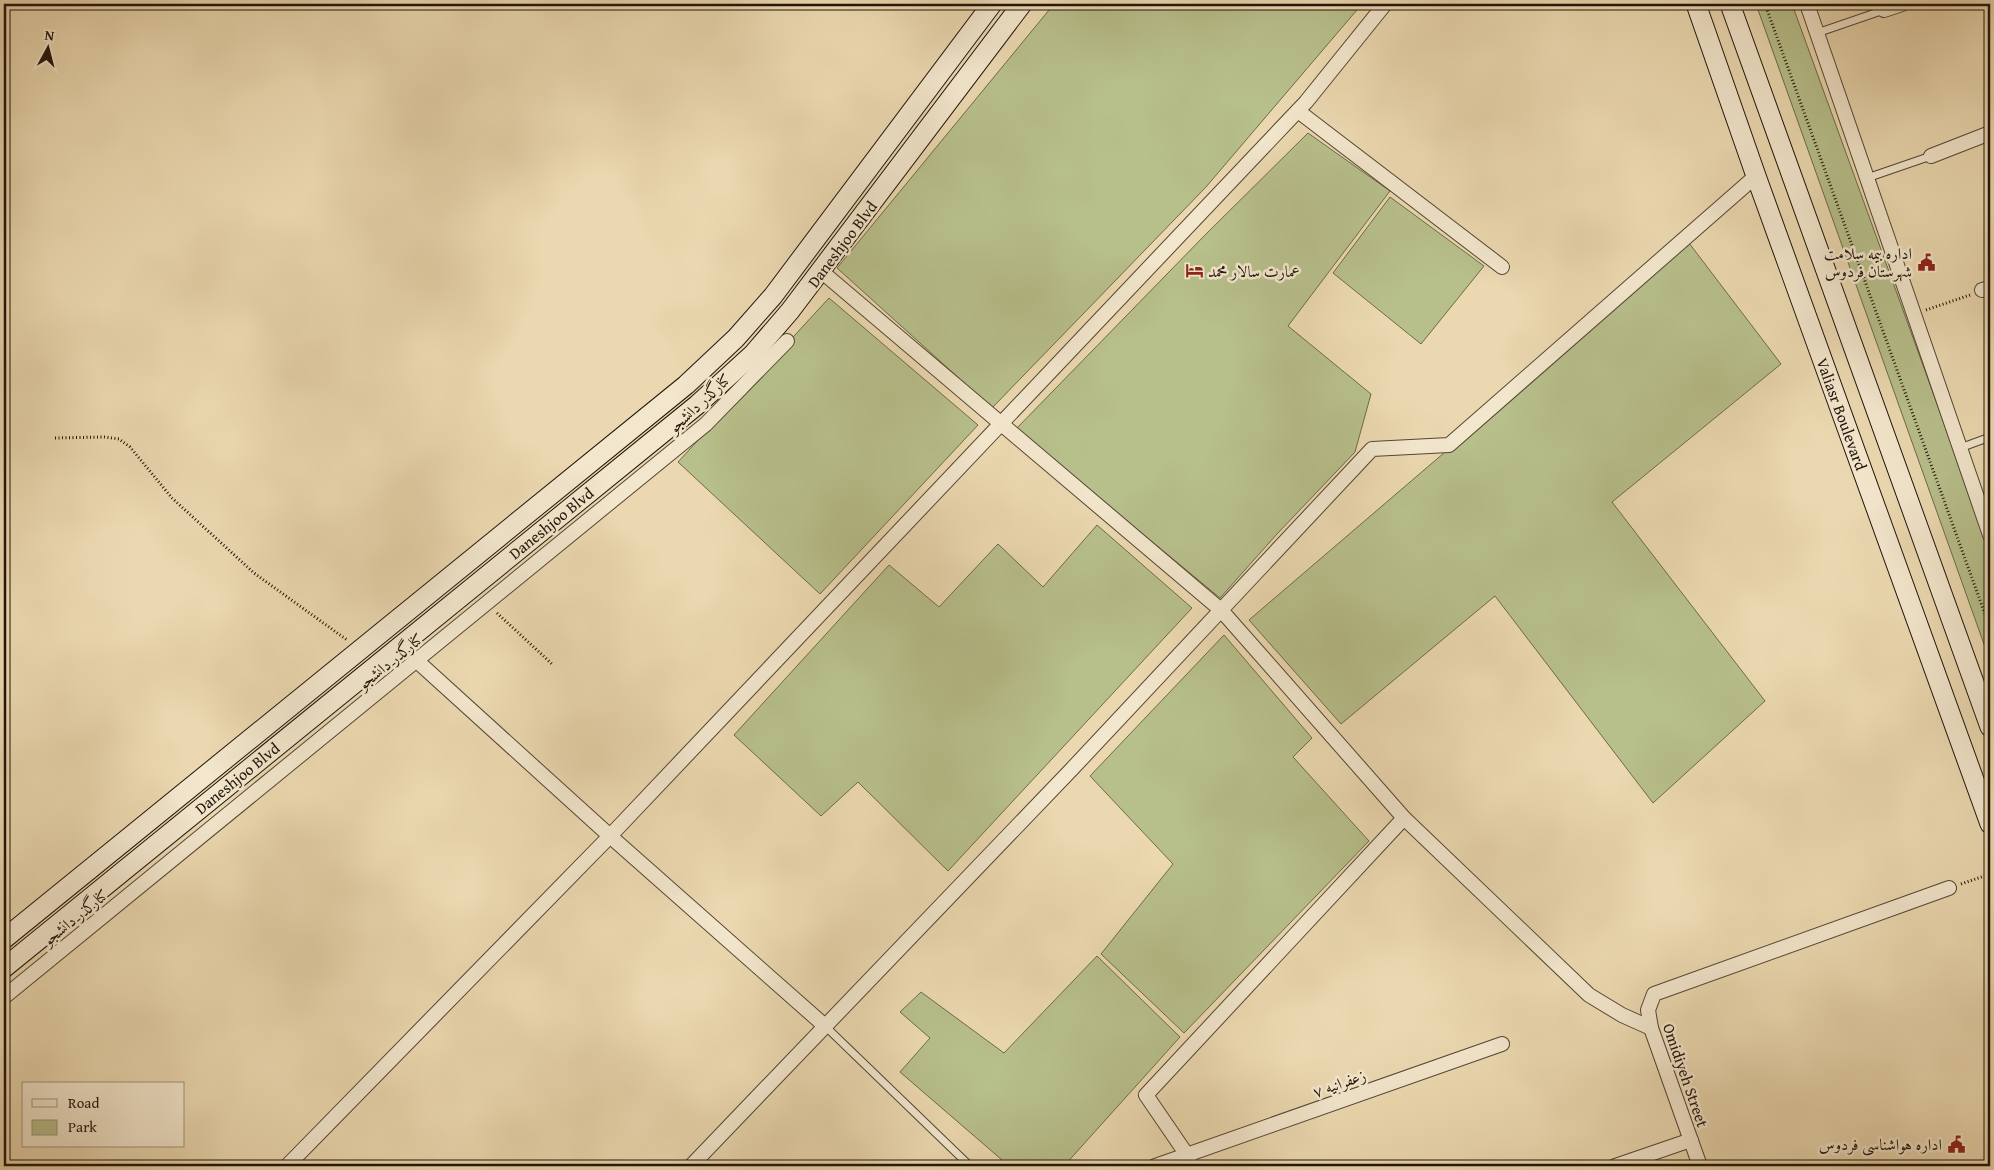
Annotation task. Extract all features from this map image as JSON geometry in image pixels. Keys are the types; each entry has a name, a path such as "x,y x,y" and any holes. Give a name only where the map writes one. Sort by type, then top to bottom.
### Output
{"main road":[{"name":"Daneshjoo Blvd","path":"4,939 686,385 736,338 773,296 816,240 992,4"},
{"name":"Daneshjoo Blvd","path":"4,968 696,405 753,354 822,271 1022,4"},
{"name":"Valiasr Boulevard","path":"1696,4 1756,176 1990,824"},
{"name":"Valiasr Boulevard","path":"1730,4 1990,727"}],"street":[{"path":"286,1166 610,836 1298,111 1385,4"},
{"path":"1807,4 1990,535"},
{"path":"1884,10 1902,4"},
{"path":"1298,111 1502,267"},
{"path":"1931,156 1990,133"},
{"path":"691,1166 1071,770 1372,449 1449,445 1756,176"},
{"path":"822,271 1221,610 1404,818 1589,995 1622,1015 1651,1028"},
{"name":"کنارگذر دانشجو","path":"4,997 488,604 706,424 787,341"},
{"path":"417,661 610,836 825,1026"},
{"path":"1189,1161 1146,1095 1404,818"},
{"name":"Omidiyeh Street","path":"1700,1166 1651,1028 1648,1010 1654,994 1949,888"},
{"name":"زعفرانیه ۷","path":"1155,1166 1189,1161 1502,1044"},
{"path":"1615,1166 1691,1140"}],"lane":[{"path":"1817,33 1884,10"},
{"path":"1867,178 1931,156"},
{"path":"1960,448 1990,437"},
{"path":"825,1026 970,1166"}],"path":[{"path":"1765,4 1990,628"},
{"path":"1914,314 1986,289"},
{"path":"55,438 119,439 130,447 172,498 254,573 330,626 360,650"},
{"path":"488,604 552,664"},
{"path":"1949,888 1990,874"}],"green space":[{"path":"1054,4 1362,4 1206,187 992,408 837,268"},
{"path":"1756,4 1792,4 1990,550 1990,661"},
{"path":"1308,133 1390,191 1288,326 1371,394 1355,452 1277,534 1220,598 1016,429 1206,234"},
{"path":"1390,197 1484,266 1421,344 1333,273"},
{"path":"1689,243 1781,364 1612,502 1765,701 1653,803 1495,596 1341,724 1249,620"},
{"path":"829,298 978,425 820,594 678,462"},
{"path":"1097,525 1192,608 948,871 858,782 821,816 734,735 889,565 939,607 998,544 1043,587"},
{"path":"1224,635 1312,738 1293,757 1369,841 1184,1033 1101,954 1173,864 1090,776"},
{"path":"1097,956 1180,1037 1064,1166 1009,1166 900,1072 930,1038 900,1012 921,992 1004,1053"}],"place":[{"name":"اداره بیمه سلامت شهرستان فردوس","path":"1926,262"},
{"name":"عمارت سالار محمد","path":"1194,271"},
{"name":"اداره هواشناسی فردوس","path":"1956,1144"}]}
